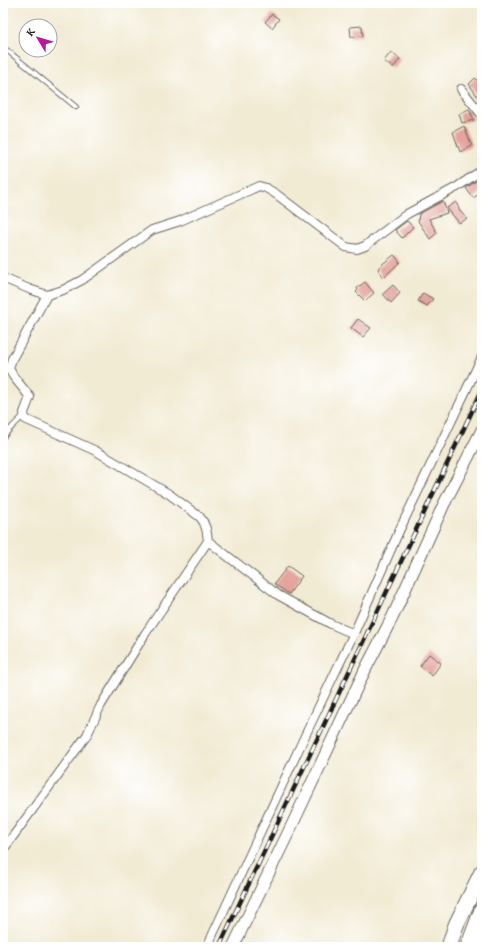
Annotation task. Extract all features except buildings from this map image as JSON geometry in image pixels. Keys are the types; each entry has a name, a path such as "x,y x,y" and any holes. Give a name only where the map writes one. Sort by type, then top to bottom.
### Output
{"highway":[{"path":"449,947 456,925 482,872"},
{"path":"473,944 482,910"}],"street":[{"path":"461,89 482,115"},
{"path":"3,278 47,295 63,290 82,280 152,230 180,221 259,186 276,194 346,247 357,249 365,246 406,214 457,187 482,170"},
{"path":"3,850 87,735 101,705 145,634 208,540 206,526 200,517 169,494 96,451 26,418 24,413 30,397 13,376 9,368 12,359 47,295"},
{"path":"207,947 354,634 400,529 482,357"},
{"path":"232,947 290,830 365,670 393,616 444,504 482,430"},
{"path":"208,540 278,596 331,624 354,634"}],"lane":[{"path":"3,47 76,107"},
{"path":"3,437 25,415"}],"railway":[{"path":"219,947 482,390"}]}
